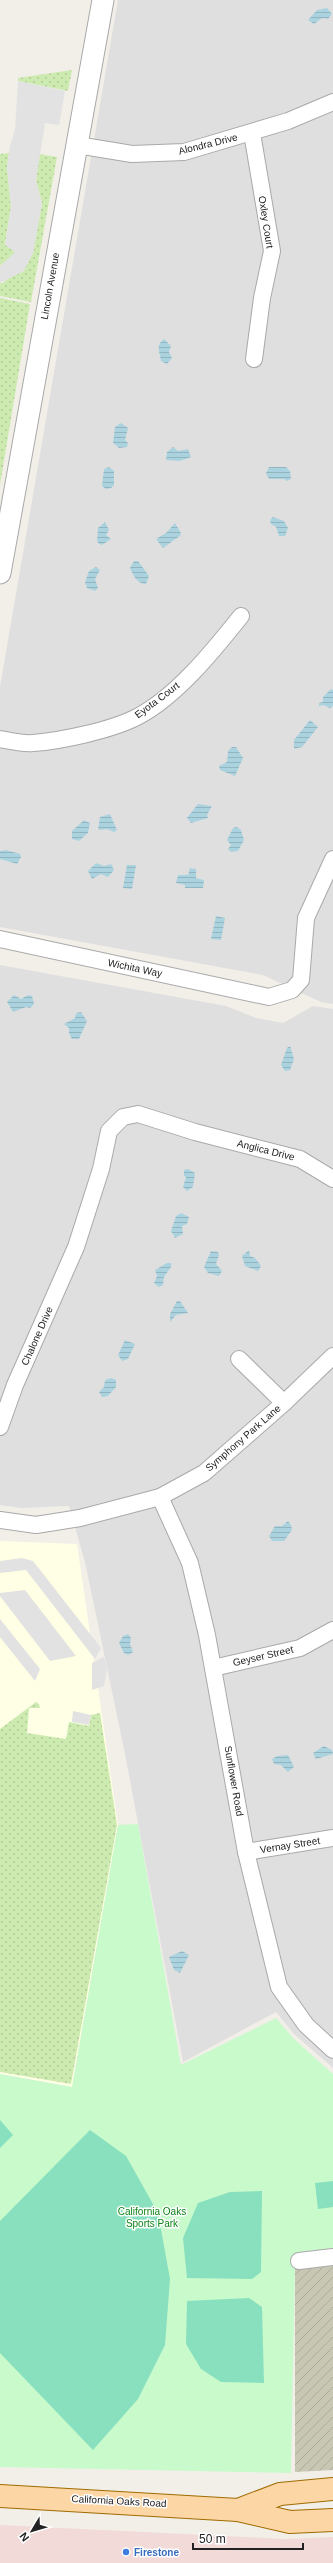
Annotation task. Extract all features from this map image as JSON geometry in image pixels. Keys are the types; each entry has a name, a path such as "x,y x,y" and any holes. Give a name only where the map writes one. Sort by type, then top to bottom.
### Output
{"main road":[{"name":"California Oaks Road","path":"238,2510 280,2494 333,2489"},
{"name":"California Oaks Road","path":"0,2496 238,2510 290,2522 333,2520"}],"street":[{"name":"Lincoln Avenue","path":"0,573 103,0"},
{"name":"Alondra Drive","path":"77,145 132,154 184,152 252,133 333,102"},
{"name":"Oxley Court","path":"252,133 272,251 262,298 254,359"},
{"name":"Eyota Court","path":"0,739 32,744 91,732 136,717 170,693 200,665 241,616"},
{"name":"Wichita Way","path":"0,939 269,997 292,990 301,980 306,918 333,859"},
{"name":"Anglica Drive","path":"76,1246 101,1169 109,1131 123,1117 138,1114 195,1132 300,1159 333,1179"},
{"name":"Chalone Drive","path":"0,1427 15,1385 76,1246"},
{"name":"Symphony Park Lane","path":"0,1520 36,1525 80,1518 160,1497 204,1473 284,1403 333,1356"},
{"path":"239,1359 284,1403"},
{"name":"Sunflower Road","path":"160,1497 190,1563 213,1668 246,1852 279,1987 306,2025 333,2050"},
{"name":"Geyser Street","path":"213,1668 300,1648 333,1630"},
{"name":"Vernay Street","path":"246,1852 333,1838"},
{"path":"298,2261 333,2256"}],"shaded area":[{"path":"118,0 333,0 333,1004 321,1002 263,975 0,927 0,687"},
{"path":"18,81 65,91 59,125 45,123 36,181 42,203 33,253 24,271 0,283 0,266 15,252 5,245 11,207 7,167 10,146 15,130"},
{"path":"0,965 226,1006 256,1018 283,1023 313,1006 333,1009 333,2068 294,2034 276,2012 183,2062 125,1754 85,1562 69,1506 21,1508 0,1505"},
{"path":"0,1541 77,1544 118,1825 72,2087 0,2074"},
{"path":"22,1558 33,1561 101,1648 95,1659 26,1570 0,1573 0,1561"},
{"path":"25,1590 76,1656 50,1661 0,1596 0,1593"},
{"path":"0,1619 40,1669 35,1681 0,1637"},
{"path":"104,1657 107,1669 104,1686 92,1690 92,1663"},
{"path":"73,1711 91,1715 89,1725 72,1722"},
{"path":"333,2262 333,2470 295,2472 295,2266"},
{"path":"0,2525 286,2539 333,2537 333,2563 0,2563"}],"green space":[{"path":"72,70 68,91 18,81 18,78"},
{"path":"9,153 7,167 11,207 5,244 16,252 0,266 0,154"},
{"path":"39,154 57,157 31,302 0,296 0,283 3,283 33,253 42,203 36,181"},
{"path":"0,298 30,304 0,485"},
{"path":"36,1702 39,1704 40,1708 29,1708 27,1733 66,1739 69,1722 89,1726 91,1715 100,1713 117,1825 71,2084 0,2072 0,1729"},
{"name":"California Oaks Sports Park","path":"138,1824 181,2065 276,2018 294,2039 333,2074 333,2256 295,2267 291,2473 0,2467 0,2074 72,2087 118,1825"},
{"path":"0,2120 13,2135 0,2148"},
{"path":"90,2130 126,2156 158,2213 170,2279 165,2345 138,2399 93,2450 0,2353 0,2221"},
{"path":"333,2181 333,2207 318,2209 315,2183"},
{"path":"262,2191 261,2272 252,2279 187,2278 183,2238 198,2203 230,2192"},
{"path":"249,2298 262,2307 264,2383 221,2382 201,2369 186,2344 187,2301"}],"water":[{"path":"327,8 332,14 328,19 322,18 314,24 308,20 317,10"},
{"path":"164,339 171,346 169,352 172,358 167,364 161,361 159,349 161,342"},
{"path":"121,423 128,428 125,440 128,443 127,447 119,448 113,443 115,427"},
{"path":"173,447 178,451 188,449 191,457 180,461 166,460 167,452"},
{"path":"109,467 114,471 114,485 111,488 106,489 102,486 104,469"},
{"path":"269,467 286,467 290,471 291,479 287,481 284,479 269,479 266,473"},
{"path":"273,517 284,521 288,528 285,536 279,536 276,527 271,524 270,520"},
{"path":"105,522 109,530 106,535 111,539 102,545 97,541 98,528"},
{"path":"175,523 181,533 180,536 163,548 156,539 166,533"},
{"path":"134,561 138,561 149,576 146,584 138,581 132,573 130,568"},
{"path":"96,567 100,570 95,579 98,588 95,591 87,588 85,582 89,571"},
{"path":"331,689 333,690 333,706 330,708 323,705 319,706 319,703 323,702 323,697"},
{"path":"310,720 318,727 302,747 294,749 294,740"},
{"path":"232,747 236,747 243,758 235,776 220,770 219,766 227,762 228,751"},
{"path":"198,804 212,806 207,815 208,818 191,823 187,818"},
{"path":"110,814 117,830 114,832 107,829 98,829 100,817"},
{"path":"84,820 90,823 88,833 79,841 72,839 72,831"},
{"path":"237,827 241,830 244,840 238,851 231,852 228,849 231,845 227,840 233,828"},
{"path":"6,850 20,854 21,857 17,864 0,859 0,851"},
{"path":"96,863 104,866 111,864 114,870 108,877 101,874 92,879 88,871"},
{"path":"127,865 136,865 132,889 123,888"},
{"path":"190,868 196,869 196,878 204,880 203,888 185,888 185,885 176,883 178,875 188,875"},
{"path":"216,916 225,918 221,940 211,939"},
{"path":"14,995 21,999 28,995 32,996 34,1004 30,1008 26,1007 13,1012 7,1002"},
{"path":"81,1012 87,1021 79,1039 72,1039 69,1033 69,1028 64,1024 75,1018 76,1013"},
{"path":"290,1046 294,1059 290,1070 285,1071 281,1065 287,1048"},
{"path":"188,1169 195,1173 193,1187 187,1191 183,1187 186,1177 184,1176 184,1170"},
{"path":"181,1213 189,1217 187,1224 182,1226 183,1234 175,1238 171,1231 176,1216"},
{"path":"249,1250 250,1256 255,1258 261,1266 258,1271 245,1266 242,1256"},
{"path":"211,1251 218,1252 219,1255 216,1264 222,1271 219,1276 208,1273 204,1267"},
{"path":"167,1263 171,1263 171,1267 164,1277 163,1285 159,1287 154,1283 157,1276 155,1270"},
{"path":"177,1301 180,1301 188,1313 176,1315 170,1322 170,1314"},
{"path":"125,1340 135,1344 128,1359 122,1361 118,1355"},
{"path":"111,1378 116,1380 116,1387 108,1396 102,1397 99,1392 104,1387 105,1380"},
{"path":"288,1521 292,1530 284,1541 272,1541 269,1536 275,1526 282,1526"},
{"path":"128,1634 131,1638 130,1644 133,1652 128,1655 124,1653 119,1643 123,1636"},
{"path":"324,1746 332,1750 333,1754 316,1759 313,1753"},
{"path":"288,1755 294,1767 288,1772 281,1765 274,1764 272,1759 277,1756"},
{"path":"182,1951 189,1955 180,1973 174,1970 169,1957"}],"place":[{"name":"Firestone","path":"126,2552"}]}
